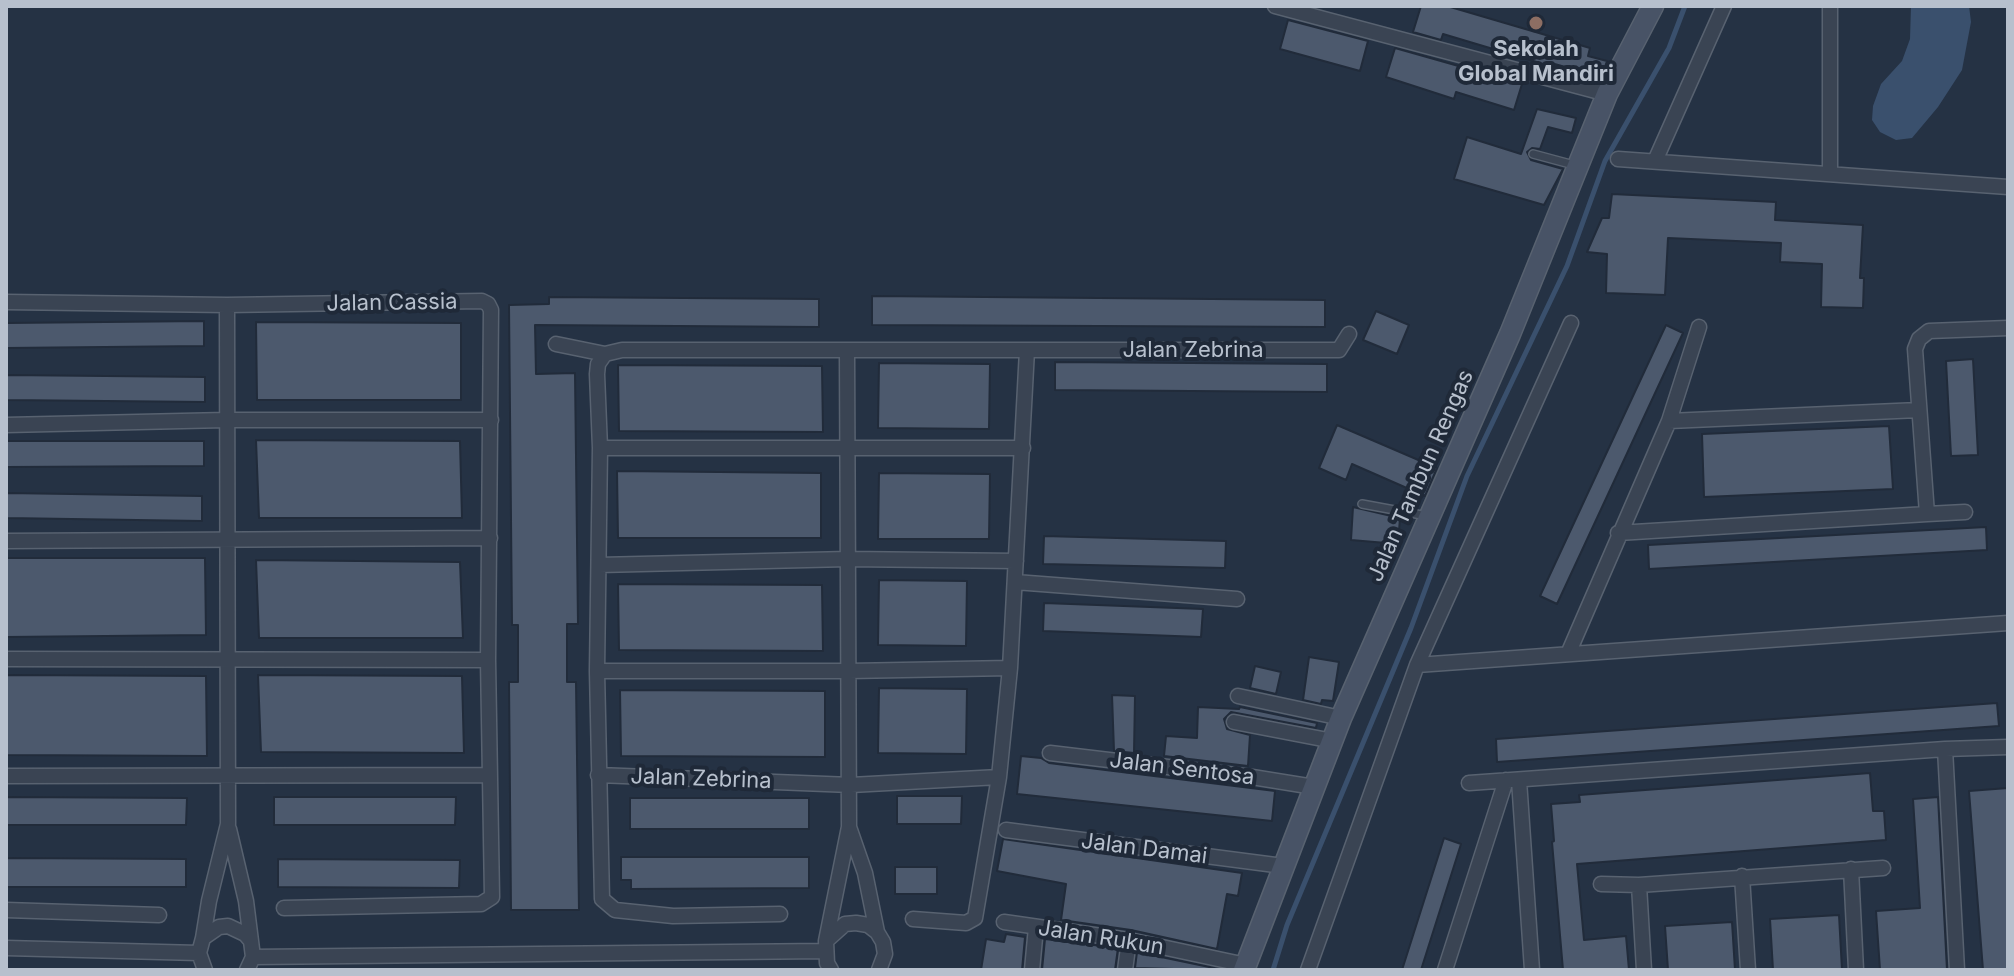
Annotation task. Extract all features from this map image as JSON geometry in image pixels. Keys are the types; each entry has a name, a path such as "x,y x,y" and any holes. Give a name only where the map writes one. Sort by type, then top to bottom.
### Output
{"street":[{"path":"1275,6 1607,94"},
{"name":"Jalan Tambun Rengas","path":"1245,967 1341,718 1510,334 1607,94 1653,6"},
{"path":"1655,161 1724,6"},
{"path":"1830,6 1830,174"},
{"path":"1618,159 2008,187"},
{"name":"Jalan Cassia","path":"6,302 227,305 482,301 491,310 488,660 492,897 488,902 284,908"},
{"path":"227,305 228,824 246,901 251,941 250,964 825,946 845,924 868,925 877,932"},
{"path":"1308,970 1417,665 1571,323"},
{"path":"1568,654 1669,421 1699,327"},
{"path":"1927,514 1915,349 1919,339 1929,331 2008,328"},
{"name":"Jalan Zebrina","path":"556,344 605,354 622,350 1339,350 1349,334"},
{"path":"913,919 966,923 975,918 999,777 1010,668 1027,350"},
{"path":"831,970 825,946 849,827 851,785 847,351"},
{"name":"Jalan Zebrina","path":"605,354 598,364 597,374 600,448 597,671 600,890 605,904 615,910 673,916 780,914"},
{"path":"1669,421 1919,410"},
{"path":"6,425 226,420 491,420"},
{"path":"600,448 1023,448"},
{"path":"1618,533 1965,512"},
{"path":"6,541 490,538"},
{"path":"599,565 848,559 1016,561"},
{"path":"1015,582 1237,599"},
{"path":"1417,665 2008,623"},
{"path":"6,659 488,660"},
{"path":"597,671 1010,668"},
{"path":"1238,696 1341,718"},
{"path":"1234,722 1333,741"},
{"path":"1469,783 2008,747"},
{"path":"1945,749 1957,970"},
{"name":"Jalan Sentosa","path":"1050,753 1314,787"},
{"path":"6,776 490,775"},
{"name":"Jalan Zebrina","path":"598,775 851,785 999,777"},
{"path":"1445,970 1512,780"},
{"path":"1512,780 1532,970"},
{"path":"204,969 199,953 228,824"},
{"path":"849,827 865,873 877,932 883,942 884,968"},
{"name":"Jalan Damai","path":"1006,830 1283,866"},
{"path":"1601,884 1639,885 1883,868"},
{"path":"1851,869 1856,970"},
{"path":"1742,876 1748,970"},
{"path":"1639,885 1644,970"},
{"path":"6,910 159,915"},
{"name":"Jalan Rukun","path":"1004,922 1129,940 1245,967"},
{"path":"203,938 219,927 228,926 245,934 251,941"},
{"path":"1032,970 1036,927"},
{"path":"1125,970 1129,940"},
{"path":"6,948 199,953"}],"lane":[{"path":"1533,154 1579,166"},
{"path":"1362,504 1428,516"}],"water":[{"path":"1911,6 1969,6 1971,22 1962,70 1938,107 1912,138 1896,140 1880,132 1872,120 1873,106 1881,84 1902,61 1910,39"}],"building":[{"path":"1421,6 1447,6 1590,48 1588,56 1607,61 1601,77 1551,63 1550,66 1443,34 1441,40 1413,32"},
{"path":"1288,20 1368,41 1360,71 1280,49"},
{"path":"1395,48 1522,84 1514,110 1456,92 1454,99 1386,77"},
{"path":"1537,109 1576,118 1572,133 1548,127 1540,149 1532,148 1527,152 1531,160 1563,169 1544,205 1454,179 1467,137 1521,154"},
{"path":"1612,194 1776,202 1775,220 1863,225 1860,278 1864,278 1863,308 1821,307 1822,264 1780,262 1781,243 1668,238 1665,295 1606,293 1607,254 1587,252 1602,218 1609,218"},
{"path":"872,296 1325,300 1325,327 872,325"},
{"path":"549,297 819,299 819,327 535,325 536,374 575,373 578,624 567,624 567,682 576,682 579,910 511,910 509,682 518,682 518,625 512,625 509,305 549,304"},
{"path":"1376,311 1409,325 1397,354 1363,340"},
{"path":"204,321 204,346 6,348 6,323"},
{"path":"256,322 461,323 461,400 257,400"},
{"path":"1666,325 1683,333 1557,604 1540,596"},
{"path":"1973,359 1978,455 1951,456 1946,361"},
{"path":"1055,362 1327,364 1327,392 1055,390"},
{"path":"879,363 990,364 989,429 878,428"},
{"path":"618,365 822,366 823,432 619,431"},
{"path":"6,375 205,377 205,402 6,400"},
{"path":"1337,425 1437,468 1425,496 1352,464 1346,480 1319,468"},
{"path":"1889,426 1893,489 1704,497 1702,434"},
{"path":"256,440 460,441 462,518 259,518"},
{"path":"6,441 204,441 204,466 6,467"},
{"path":"617,471 821,473 821,538 618,538"},
{"path":"879,473 990,474 989,539 878,539"},
{"path":"6,493 202,496 202,521 6,518"},
{"path":"1353,507 1400,518 1398,544 1351,540"},
{"path":"1986,527 1987,550 1649,569 1648,545"},
{"path":"1044,536 1226,541 1225,568 1043,564"},
{"path":"6,558 205,558 206,635 6,637"},
{"path":"256,560 460,562 463,638 259,638"},
{"path":"879,580 967,581 966,646 878,645"},
{"path":"618,584 822,585 823,651 619,650"},
{"path":"1044,603 1203,609 1201,637 1043,631"},
{"path":"1309,657 1339,662 1333,701 1322,700 1321,704 1303,700"},
{"path":"1255,666 1281,672 1276,694 1250,688"},
{"path":"6,675 206,676 207,756 6,755"},
{"path":"258,675 462,676 464,753 261,752"},
{"path":"879,688 967,689 966,754 878,753"},
{"path":"620,690 825,691 825,757 621,756"},
{"path":"1112,695 1135,696 1134,753 1114,751"},
{"path":"1997,703 1999,726 1497,762 1496,739"},
{"path":"1198,707 1240,707 1317,723 1316,728 1231,712 1224,719 1227,729 1250,735 1248,766 1164,756 1166,736 1197,738"},
{"path":"1021,756 1041,758 1049,763 1275,791 1272,821 1017,794"},
{"path":"1870,773 1873,811 1884,811 1886,840 1577,864 1584,940 1626,936 1629,970 1563,970 1551,804 1580,802 1579,795"},
{"path":"2008,788 2008,970 1983,970 1969,791"},
{"path":"897,796 962,796 961,824 897,824"},
{"path":"6,797 187,798 186,825 6,825"},
{"path":"274,797 456,797 455,825 274,825"},
{"path":"1938,797 1947,970 1880,970 1876,911 1920,908 1913,799"},
{"path":"630,798 809,798 809,829 630,829"},
{"path":"1444,838 1461,844 1421,970 1402,970"},
{"path":"1003,839 1242,873 1238,896 1227,894 1217,949 1131,930 1061,920 1066,884 997,871"},
{"path":"621,857 809,857 809,888 631,889 631,880 621,880"},
{"path":"6,858 186,859 186,887 6,887"},
{"path":"278,859 460,860 459,888 278,887"},
{"path":"895,867 937,867 937,894 895,894"},
{"path":"1839,915 1842,970 1773,970 1770,919"},
{"path":"1732,922 1735,970 1668,970 1665,926"},
{"path":"1006,934 1025,937 1022,970 981,970 986,939 1004,942"},
{"path":"1045,939 1118,948 1115,970 1042,970"},
{"path":"1137,952 1214,968 1135,968"}],"waterway":[{"path":"1273,970 1287,925 1411,628 1467,476 1567,266 1605,161 1669,48 1685,6"}],"place":[{"name":"Sekolah Global Mandiri","path":"1536,23"}]}
